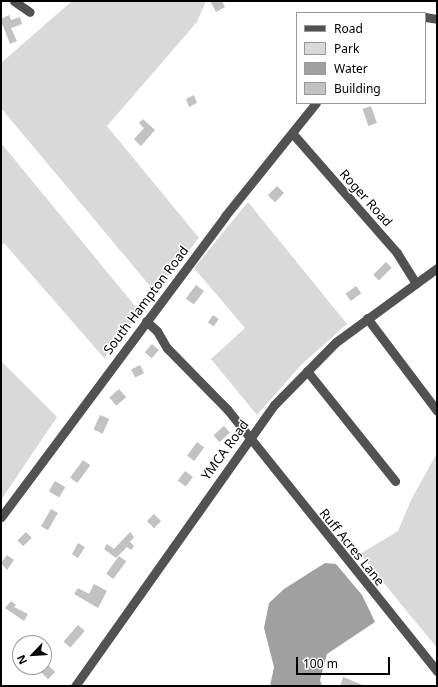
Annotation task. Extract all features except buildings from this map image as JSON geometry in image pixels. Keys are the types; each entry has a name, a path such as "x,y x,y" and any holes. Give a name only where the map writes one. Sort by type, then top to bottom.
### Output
{"street":[{"path":"14,1 30,12"},
{"path":"426,17 437,19"},
{"name":"South Hampton Road","path":"1,517 225,216 293,134 315,104"},
{"name":"Roger Road","path":"293,134 397,253 416,283"},
{"name":"YMCA Road","path":"75,686 274,405 306,370 336,342 437,268"},
{"path":"367,318 437,411"},
{"name":"Ruff Acres Lane","path":"146,321 157,331 167,348 227,409 437,671"},
{"path":"306,370 395,481"}],"green space":[{"path":"72,1 206,1 197,22 107,126 199,238 155,292 1,108 1,63"},
{"path":"1,143 140,312 104,358 4,243 1,246"},
{"path":"248,202 347,324 302,364 257,415 211,359 245,328 194,268"},
{"path":"1,361 57,417 1,500"},
{"path":"437,453 437,648 360,554 398,531 411,500"}],"water":[{"path":"325,563 336,564 362,595 375,622 327,654 320,680 322,686 270,686 274,667 264,628 269,603 284,589"}]}
